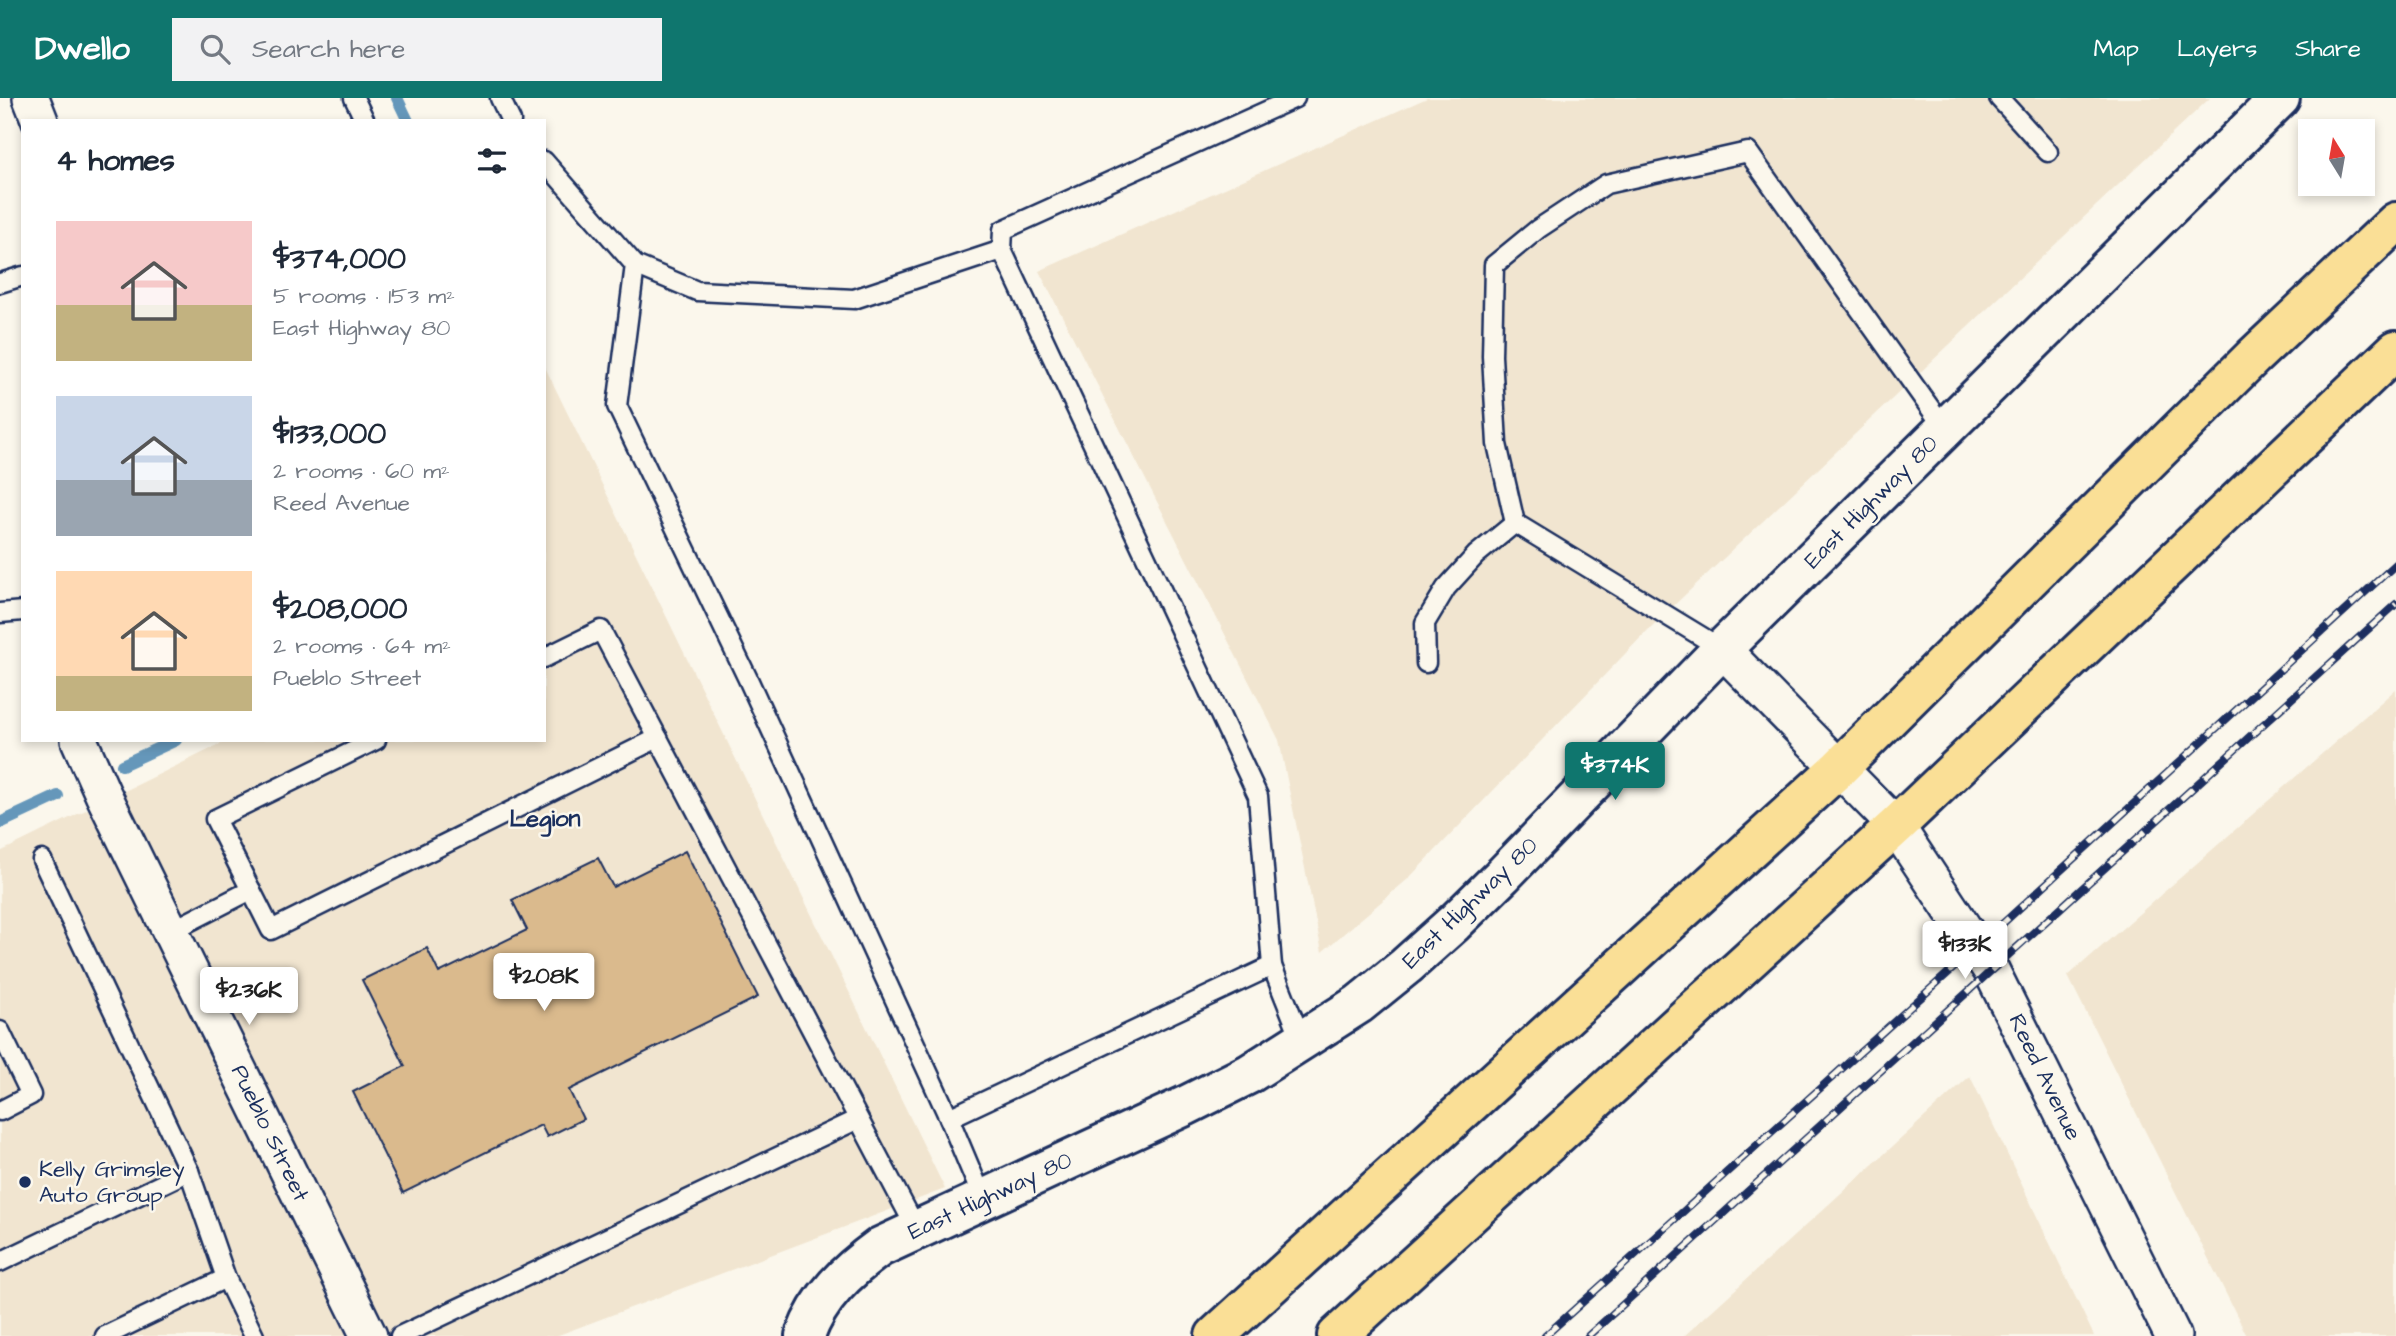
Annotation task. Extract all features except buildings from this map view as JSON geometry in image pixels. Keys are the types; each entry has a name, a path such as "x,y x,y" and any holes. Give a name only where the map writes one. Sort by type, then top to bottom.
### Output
{"main road":[{"path":"1215,1336 1839,768 2253,357 2396,222"},
{"path":"1337,1336 1896,826 2396,350"}],"street":[{"path":"31,98 39,119"},
{"name":"East Highway 80","path":"805,1336 824,1299 853,1266 880,1247 1196,1101 1249,1074 1359,1004 1454,923 1722,649 2280,98"},
{"name":"Reed Avenue","path":"1722,649 1896,826 1991,970 2173,1336"},
{"name":"Pueblo Street","path":"80,742 369,1336"}],"lane":[{"path":"354,98 364,119"},
{"path":"500,98 510,119"},
{"path":"1295,98 1003,230 1002,250 1258,796 1272,966 1302,1041"},
{"path":"1999,98 2048,152"},
{"path":"1722,649 1515,523 1497,444 1492,356 1494,265 1538,229 1606,184 1748,152 1945,429"},
{"path":"546,163 635,265 696,291 854,299 1002,250"},
{"path":"635,265 617,406 747,677 950,1118 984,1199"},
{"path":"0,283 21,277"},
{"path":"1426,663 1425,623 1446,588 1476,555 1515,523"},
{"path":"0,613 21,611"},
{"path":"546,657 601,630 917,1230"},
{"path":"372,742 215,819 271,929 658,738"},
{"path":"42,860 190,1171 226,1278 254,1336"},
{"path":"171,931 251,890"},
{"path":"950,1118 1272,966"},
{"path":"0,1031 31,1096 0,1111"},
{"path":"400,1336 858,1119"},
{"path":"0,1262 190,1171"},
{"path":"105,1336 226,1278"}],"shaded area":[{"path":"1427,98 2210,98 1649,629 1408,879 1322,952 1279,740 1039,271"},
{"path":"546,369 945,1189 556,1336 0,1336 0,852 225,742 546,742"},
{"path":"2396,689 2396,1336 2247,1336 2068,976"},
{"path":"1970,1076 2094,1336 1684,1336"}],"waterway":[{"path":"397,98 407,119"},
{"path":"122,765 172,742"},
{"path":"0,823 58,796"}],"railway":[{"path":"1545,1336 1977,947 2396,564"},
{"path":"1588,1336 2396,604"}],"place":[{"name":"Kelly Grimsley Auto Group","path":"25,1182"}],"district":[{"name":"Legion","path":"545,819"}]}
